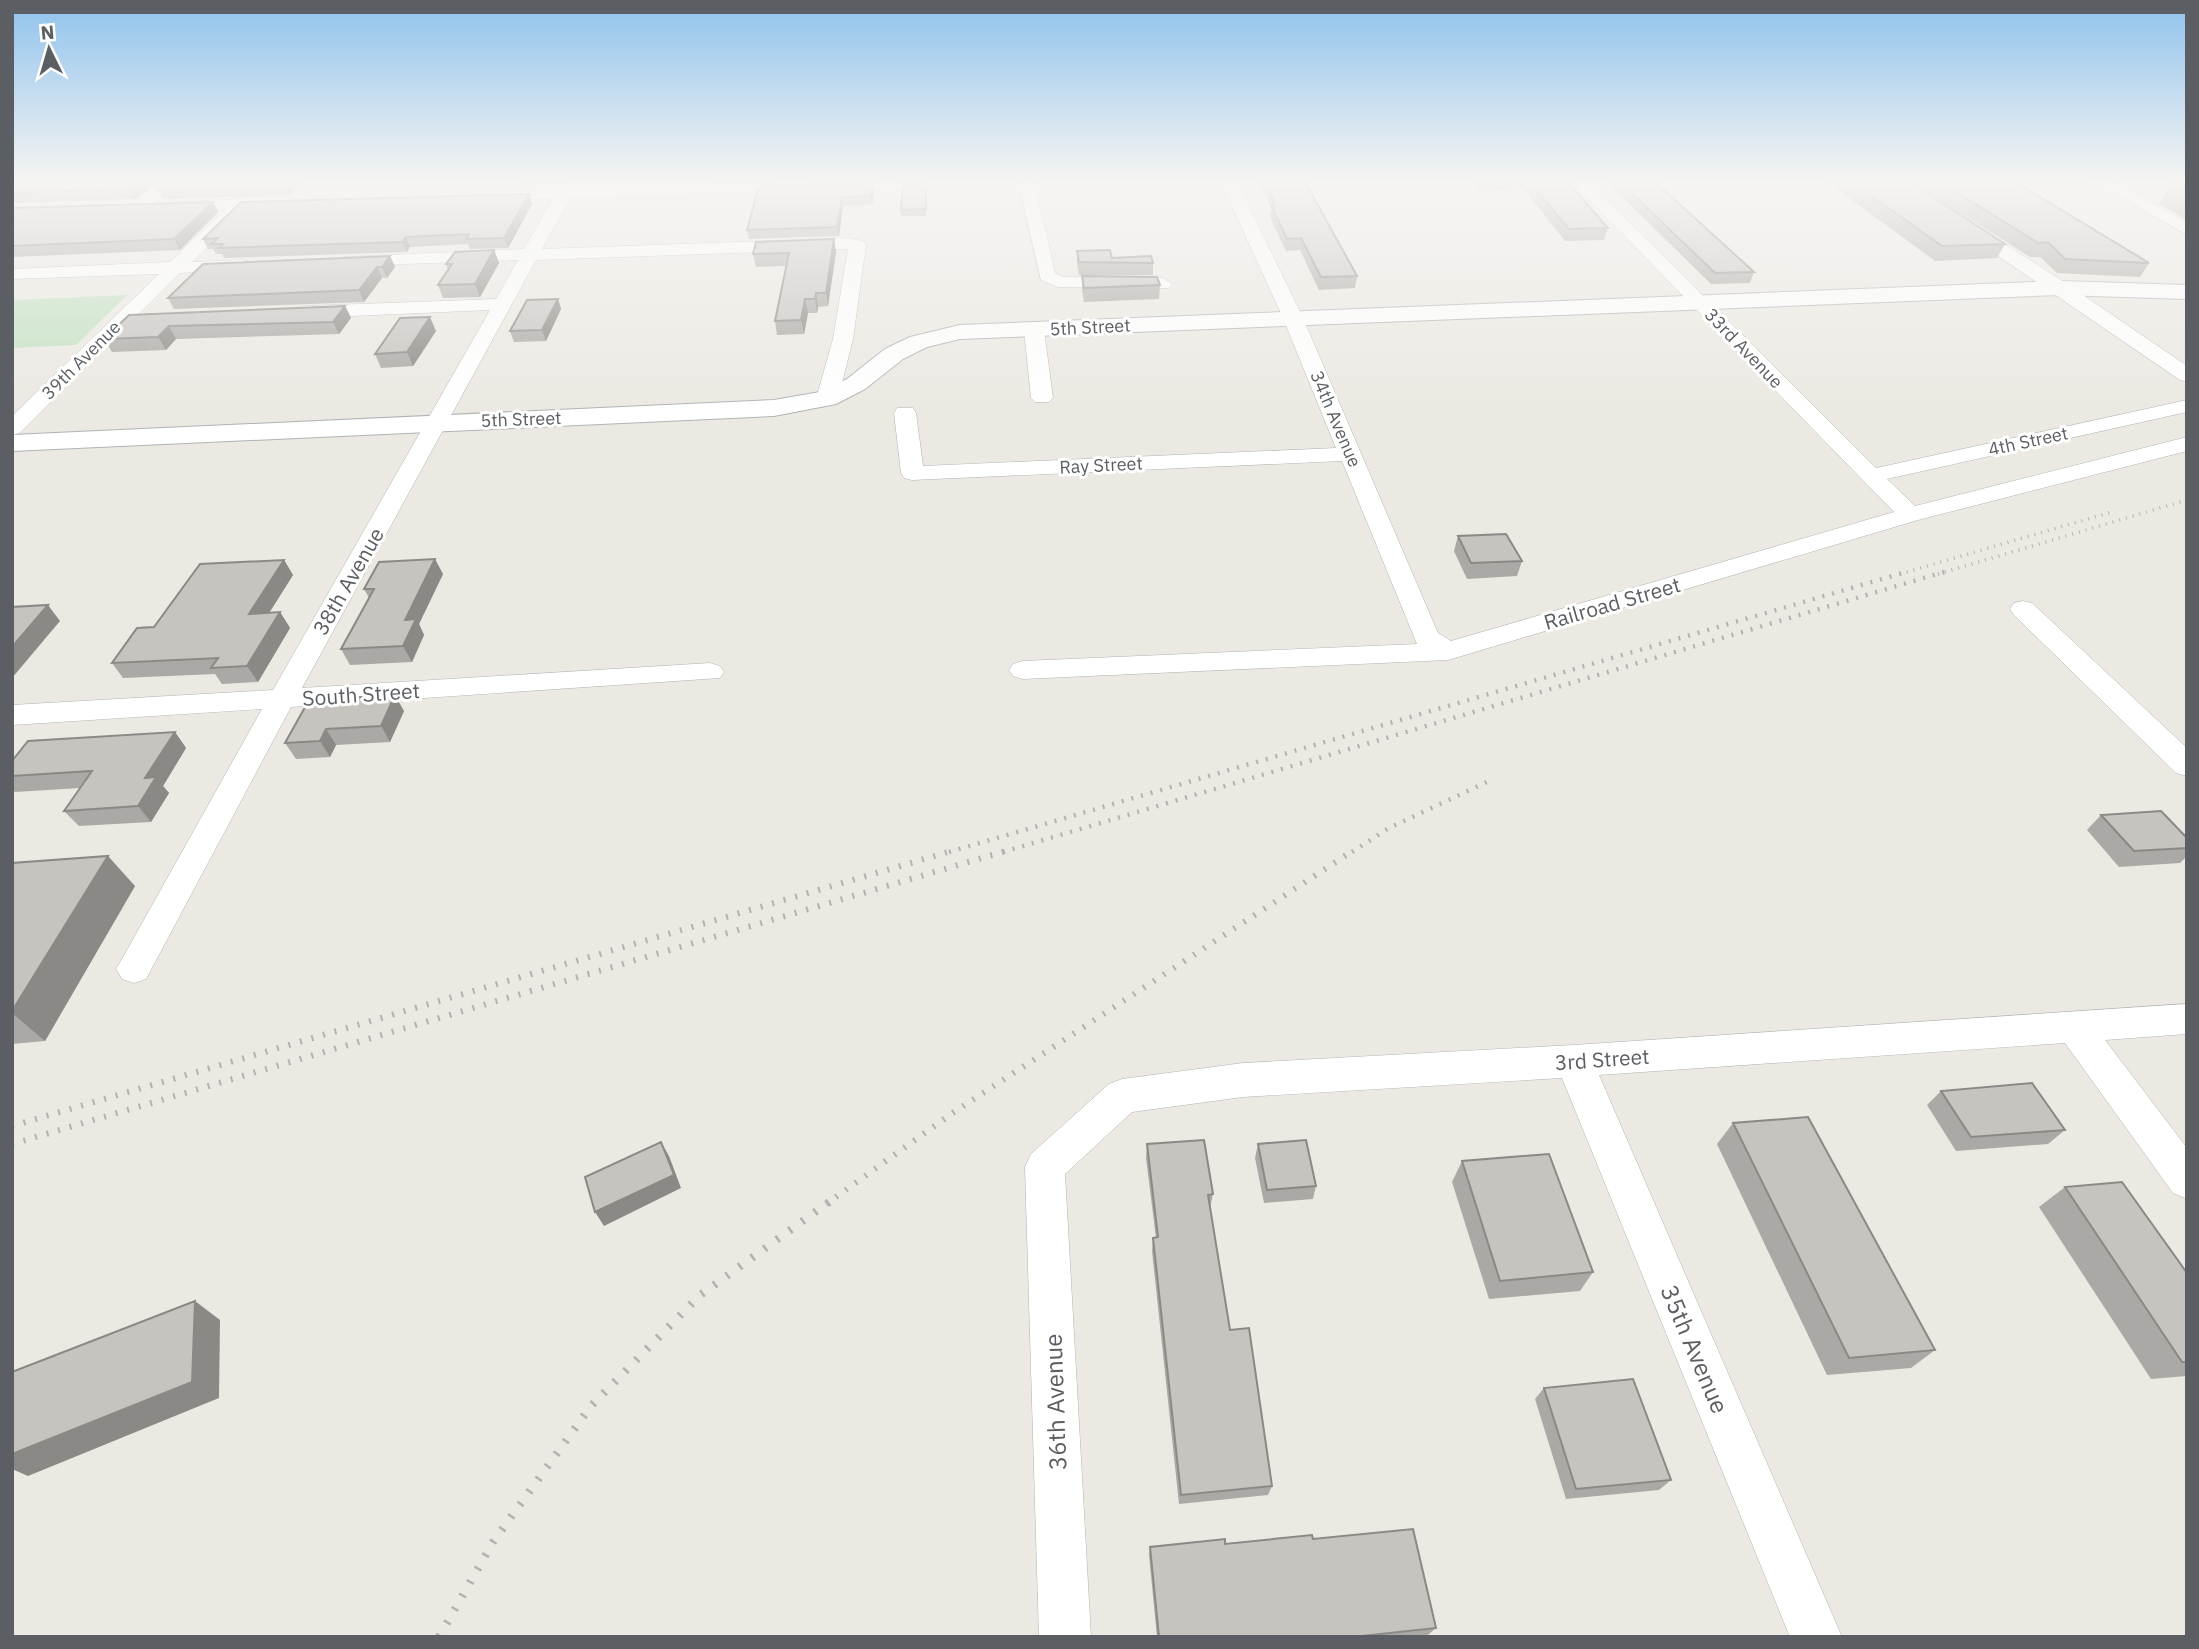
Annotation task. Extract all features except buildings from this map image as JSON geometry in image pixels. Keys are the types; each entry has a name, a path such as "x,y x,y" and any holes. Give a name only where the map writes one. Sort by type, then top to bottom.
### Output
{"street":[{"name":"39th Avenue","path":"12,428 185,257"},
{"path":"338,261 448,257"},
{"name":"38th Avenue","path":"134,969 527,257"},
{"path":"827,399 843,339 855,257"},
{"path":"1043,257 1047,276 1058,282 1163,284"},
{"name":"34th Avenue","path":"1264,257 1293,318 1427,638 1448,651"},
{"name":"33rd Avenue","path":"1654,257 1910,515"},
{"path":"2013,257 2187,376"},
{"path":"12,274 256,264"},
{"name":"5th Street","path":"12,443 774,408 827,399 856,384 894,354 919,342 960,332 2060,288 2187,292"},
{"path":"285,313 502,304"},
{"path":"122,319 149,318"},
{"path":"1034,330 1042,398"},
{"name":"4th Street","path":"1869,476 2187,406"},
{"name":"Ray Street","path":"905,413 912,473 1350,454"},
{"name":"Railroad Street","path":"1023,670 1448,651 1910,515 2187,444"},
{"path":"2023,609 2187,766"},
{"name":"South Street","path":"15,719 710,671"},
{"name":"3rd Street","path":"1045,1167 1122,1096 1243,1080 1574,1061 2187,1019"},
{"path":"2075,1028 2187,1180"},
{"name":"35th Avenue","path":"1574,1061 1816,1637"},
{"name":"36th Avenue","path":"1045,1167 1065,1637"}],"green space":[{"path":"127,295 76,345 12,348 12,300"}],"railway":[{"path":"1938,574 2187,500"},
{"path":"1900,574 2115,511"},
{"path":"949,852 1906,572"},
{"path":"1003,852 1944,572"},
{"path":"1352,852 1389,828 1489,781"},
{"path":"12,1126 955,850"},
{"path":"12,1144 1009,850"},
{"path":"826,1204 954,1112 1354,850"},
{"path":"439,1637 493,1542 591,1406 699,1296 829,1202"}]}
